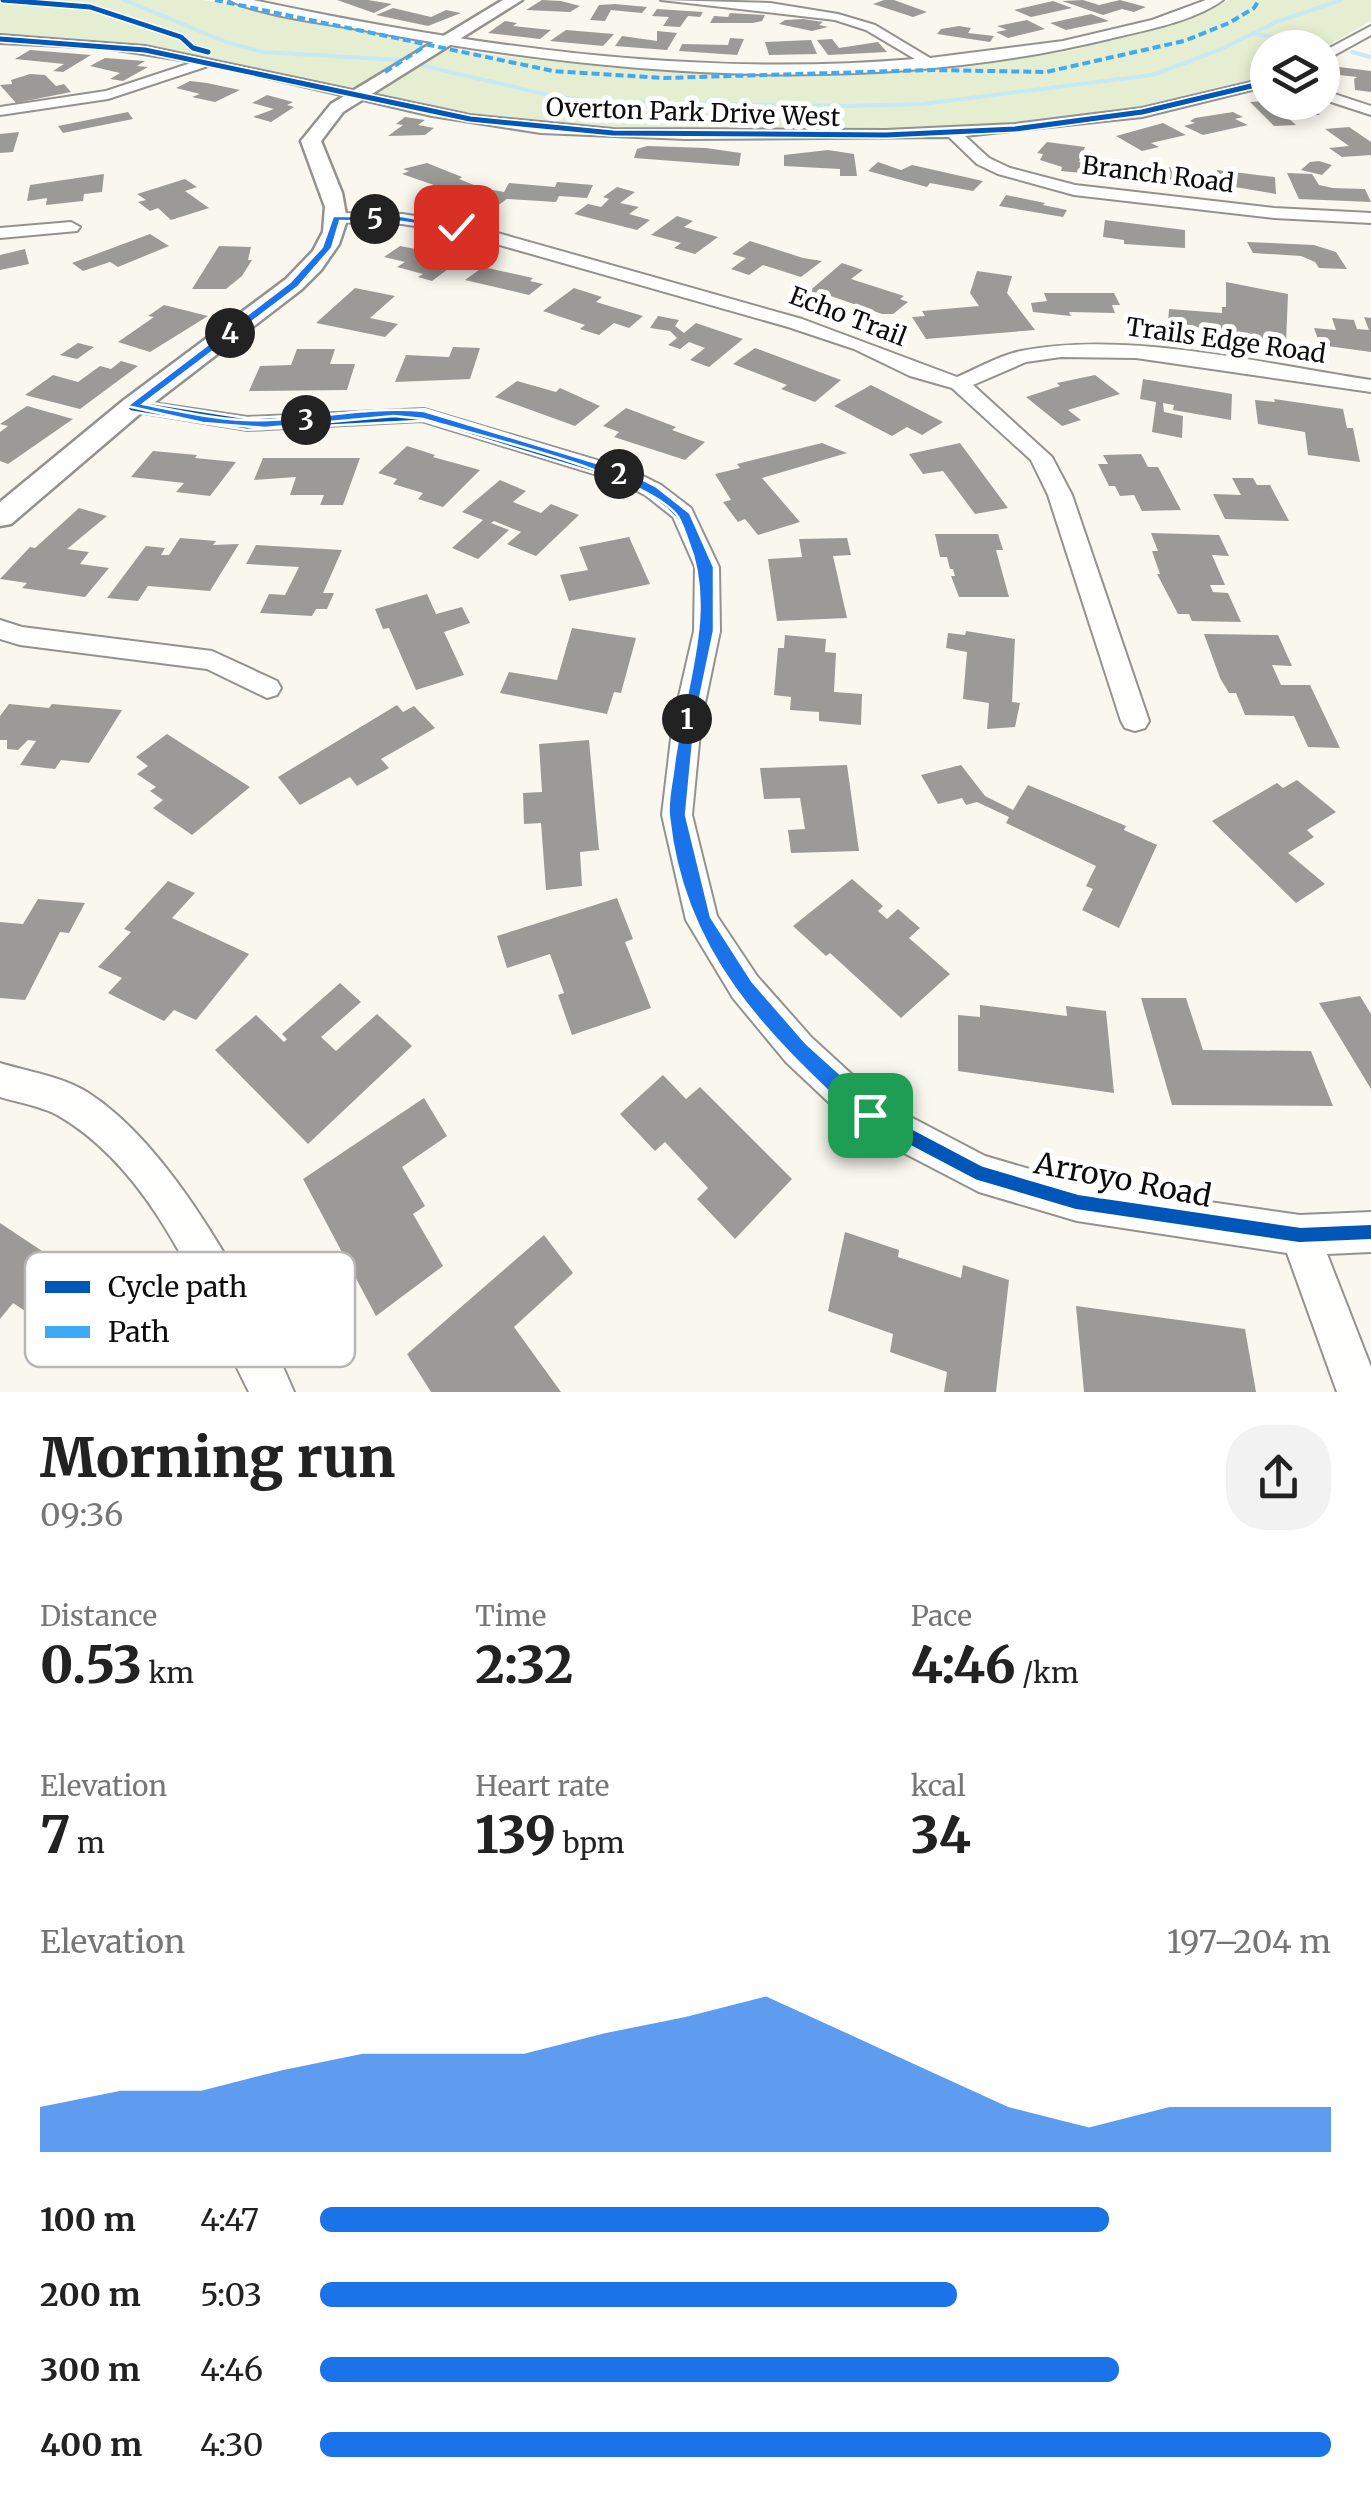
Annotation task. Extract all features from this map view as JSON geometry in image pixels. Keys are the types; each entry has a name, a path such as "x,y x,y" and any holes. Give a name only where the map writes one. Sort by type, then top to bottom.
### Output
{"street":[{"path":"236,0 444,43 611,63 718,69 928,63 1107,37 1166,21 1217,0"},
{"path":"0,517 133,406 294,284 326,248 336,218 334,198 312,154 311,141 336,108 514,0"},
{"path":"667,0 838,16 887,32 928,63"},
{"path":"1340,48 1371,30"},
{"name":"Overton Park Drive West","path":"0,39 112,45 210,61 471,120 624,135 954,134 1120,117 1250,88"},
{"path":"0,111 108,95 210,61"},
{"path":"1340,100 1371,111"},
{"name":"Branch Road","path":"954,134 983,161 1004,171 1074,190 1220,208 1371,218"},
{"name":"Echo Trail","path":"336,218 402,219 456,227 795,323 861,345 917,372 959,384 1024,437 1042,457 1060,494 1135,721"},
{"path":"0,233 71,227"},
{"name":"Trails Edge Road","path":"959,384 1022,357 1061,351 1136,352 1371,386"},
{"name":"Arroyo Road","path":"133,406 203,420 265,424 394,412 424,415 625,476 652,490 684,513 706,567 707,631 686,722 677,815 702,920 745,987 799,1050 870,1115 979,1173 1077,1202 1300,1235 1371,1232"},
{"path":"0,629 20,636 212,660 267,688"},
{"path":"0,1080 70,1102 124,1142 196,1252"},
{"path":"1300,1235 1358,1392"},
{"path":"258,1367 272,1392"}],"green space":[{"path":"0,0 203,0 467,52 614,68 734,73 951,65 1066,52 1146,32 1230,0 1371,0 1371,21 1340,38 1340,30 1250,30 1250,81 1149,108 1043,123 925,131 631,129 454,111 142,45 0,37"}],"building":[{"path":"337,0 368,0 392,4 374,13"},
{"path":"542,0 580,6 570,12 526,10"},
{"path":"884,0 927,12 913,17 873,4"},
{"path":"1083,0 1099,5 1120,0 1146,7 1103,15 1062,1"},
{"path":"1053,1 1072,8 1031,17 1014,10"},
{"path":"599,5 647,7 642,13 611,10 605,21 590,20"},
{"path":"393,8 431,17 446,10 461,13 428,26 376,15"},
{"path":"657,9 703,12 700,17 688,16 680,27 663,26 669,17 652,16"},
{"path":"730,13 765,15 762,21 753,23 710,23 714,16 728,17"},
{"path":"1091,14 1109,21 1066,30 1050,23"},
{"path":"803,19 823,22 819,25 828,27 812,31 779,24"},
{"path":"1027,20 1045,29 1008,38 996,32 1007,30 997,26"},
{"path":"505,21 517,23 513,26 551,30 540,39 488,33"},
{"path":"971,28 968,33 994,36 990,42 937,34 941,29"},
{"path":"566,30 614,34 603,46 550,41"},
{"path":"657,31 677,33 667,50 615,46 622,36 657,41"},
{"path":"730,38 744,39 737,55 679,51 682,44 728,45"},
{"path":"832,39 839,48 878,42 887,52 828,55 817,40"},
{"path":"811,40 817,54 769,55 765,42"},
{"path":"30,50 91,55 63,72 53,71 64,64 15,59"},
{"path":"105,58 145,61 137,66 148,67 123,81 110,79 120,73 90,66"},
{"path":"1340,67 1371,71 1371,92 1355,90 1357,77 1340,75"},
{"path":"30,74 45,75 56,86 64,84 71,92 16,103 0,85 12,84 11,80"},
{"path":"190,81 240,90 215,102 192,97 200,94 176,88"},
{"path":"267,95 293,102 287,105 294,107 271,122 253,117 274,109 252,103"},
{"path":"128,112 133,119 63,133 58,126"},
{"path":"1233,112 1243,117 1235,119 1248,125 1203,135 1184,126 1195,123 1190,121 1195,118"},
{"path":"405,117 425,120 418,125 434,128 425,135 388,136 403,125 396,124"},
{"path":"1268,120 1290,120 1296,125 1274,126"},
{"path":"1163,123 1186,135 1151,143 1159,147 1142,151 1116,136"},
{"path":"1349,127 1371,142 1371,155 1342,157 1329,148 1349,146 1325,129"},
{"path":"19,132 13,152 0,153 0,134"},
{"path":"1047,142 1085,147 1079,162 1105,166 1102,175 1061,171 1062,167 1040,160 1043,154 1037,153"},
{"path":"647,146 741,153 739,166 634,158 637,149"},
{"path":"828,150 854,154 857,176 840,176 840,169 784,166 784,155"},
{"path":"878,162 901,170 912,165 983,181 973,191 930,183 927,187 868,171"},
{"path":"1310,162 1332,165 1322,175 1301,170"},
{"path":"427,163 474,185 457,193 402,174 409,171 403,169"},
{"path":"1145,163 1190,171 1190,188 1121,180 1122,167 1145,170"},
{"path":"1217,170 1275,177 1276,194 1205,182 1205,173 1217,174"},
{"path":"1287,173 1312,174 1319,185 1333,188 1365,189 1371,202 1299,199"},
{"path":"104,174 102,192 84,194 83,201 46,205 47,198 27,201 30,185"},
{"path":"185,179 197,187 185,191 209,208 171,220 158,208 150,211 138,202 146,200 137,194"},
{"path":"557,182 593,185 587,198 559,196 556,202 507,199 487,213 466,208 493,190 504,192 509,183 555,187"},
{"path":"617,187 635,192 620,203 639,207 629,214 650,220 637,230 574,214 588,204 601,207 609,199 603,197"},
{"path":"1006,195 1067,210 1063,217 999,206"},
{"path":"677,216 693,221 684,227 718,237 695,254 674,248 681,243 651,235"},
{"path":"1105,220 1185,230 1185,248 1124,244 1124,240 1103,237"},
{"path":"150,234 169,246 118,267 110,262 83,271 72,263"},
{"path":"750,241 822,261 801,277 763,265 749,275 731,269 746,258 732,254"},
{"path":"1247,242 1314,245 1336,252 1347,269 1319,268 1301,256 1253,253"},
{"path":"219,246 251,247 248,260 252,260 242,276 226,289 192,289"},
{"path":"400,246 431,252 427,255 456,263 432,281 418,277 423,274 397,267 405,262 384,257"},
{"path":"25,249 29,264 0,270 0,255"},
{"path":"842,263 863,270 851,279 904,296 900,299 908,302 893,314 882,314 828,295 822,300 806,294"},
{"path":"483,267 533,278 530,281 543,284 529,295 465,280"},
{"path":"977,271 1012,276 1007,293 1035,330 926,339 912,317 925,316 922,311 979,306 970,293"},
{"path":"1226,282 1288,294 1286,344 1168,324 1169,309 1222,313 1222,307 1226,307"},
{"path":"355,288 395,296 370,318 398,324 385,337 316,323"},
{"path":"574,288 602,297 596,302 643,316 629,328 614,323 599,335 580,329 585,325 543,311"},
{"path":"1044,293 1114,293 1120,305 1112,305 1115,313 1069,312 1071,316 1033,312 1031,303 1047,301"},
{"path":"164,305 208,316 150,352 118,342 154,317 148,316"},
{"path":"658,316 679,320 675,326 684,333 696,323 743,339 709,367 690,360 705,348 689,342 680,349 668,345 677,338 670,331 650,328"},
{"path":"1364,317 1371,318 1371,352 1320,345 1314,328 1336,330 1332,318 1354,320 1357,329 1369,330"},
{"path":"78,343 94,347 77,359 60,355"},
{"path":"453,347 480,348 470,379 395,382 406,355 449,357"},
{"path":"755,348 841,380 815,402 781,389 787,385 733,364"},
{"path":"297,349 335,349 330,364 355,364 347,390 249,391 260,366 291,365"},
{"path":"121,361 138,366 80,409 25,395 53,375 78,382 100,366 111,369"},
{"path":"1095,375 1120,394 1068,410 1081,420 1062,426 1026,397 1060,386 1057,383"},
{"path":"1143,379 1232,394 1231,420 1173,410 1174,405 1163,403 1164,412 1183,416 1182,438 1152,432 1156,402 1140,399"},
{"path":"517,381 556,392 560,388 600,406 575,426 495,397"},
{"path":"871,385 943,422 922,435 907,427 892,436 834,406"},
{"path":"1274,399 1343,409 1347,428 1353,428 1360,462 1308,455 1305,432 1258,424 1255,400 1275,402"},
{"path":"27,406 73,419 8,464 0,461 0,432 8,426 0,424"},
{"path":"626,408 705,442 685,460 614,437 619,432 603,426"},
{"path":"822,443 847,453 762,478 800,522 758,535 745,519 738,522 723,502 731,500 715,474 740,468 737,464"},
{"path":"960,443 1008,508 975,514 943,471 923,474 909,454"},
{"path":"407,446 480,470 443,507 418,499 423,493 393,484 397,479 378,473"},
{"path":"153,451 236,462 210,496 176,492 184,483 131,477"},
{"path":"1141,454 1148,467 1158,467 1181,510 1142,511 1134,495 1120,496 1115,486 1109,486 1098,464 1108,464 1103,455"},
{"path":"263,458 360,458 343,505 320,505 324,495 290,495 296,477 254,480"},
{"path":"1232,478 1253,478 1257,485 1270,485 1289,521 1225,519 1213,494 1241,495"},
{"path":"500,480 526,491 513,502 541,513 551,504 579,515 536,556 507,544 521,532 494,521 491,523 509,530 478,559 452,548 483,520 462,512"},
{"path":"79,508 107,516 67,549 89,552 80,564 109,568 85,597 22,588 27,583 0,579 30,547 35,548"},
{"path":"1151,533 1219,535 1229,556 1212,555 1225,585 1210,585 1213,592 1228,593 1241,622 1192,621 1189,614 1178,614 1157,574 1152,551 1158,551"},
{"path":"935,534 998,534 1003,550 996,550 1009,597 959,597 951,576 955,576 953,569 947,557 940,557"},
{"path":"629,537 650,584 569,601 560,575 588,570 579,547"},
{"path":"180,538 216,541 213,545 239,544 210,591 148,586 138,601 107,598 146,546 165,548 161,555 169,555"},
{"path":"847,538 851,555 833,556 847,618 777,621 768,559 802,557 799,539"},
{"path":"256,545 342,550 323,593 334,593 327,609 316,609 312,616 260,613 269,594 285,595 299,567 246,564"},
{"path":"427,594 436,614 462,607 470,623 444,632 464,675 416,690 389,628 383,629 375,609"},
{"path":"572,628 636,638 621,693 614,692 607,714 500,693 509,672 557,680"},
{"path":"966,631 1015,639 1012,702 1020,703 1015,727 987,729 989,703 963,699 967,652 946,648 948,633 965,635"},
{"path":"1204,634 1278,635 1292,666 1272,665 1281,685 1310,685 1340,748 1308,747 1294,716 1245,715 1236,693 1229,693 1220,678"},
{"path":"785,635 826,639 825,652 836,653 834,692 862,694 861,725 819,721 819,712 790,710 791,697 774,695 778,648 784,648"},
{"path":"9,704 122,710 89,763 61,760 55,769 20,765 36,741 28,740 18,750 7,749 7,740 0,740 0,716"},
{"path":"397,705 403,712 414,706 435,728 381,759 389,768 357,786 350,777 300,805 278,777"},
{"path":"167,734 250,787 192,835 153,808 163,800 150,791 156,787 137,774 148,766 136,757"},
{"path":"589,740 599,850 580,852 582,886 546,890 541,823 524,824 523,793 542,792 539,744"},
{"path":"847,765 859,851 791,853 788,830 805,829 800,798 764,799 760,768"},
{"path":"961,765 985,796 1013,810 1028,785 1126,826 1124,830 1157,845 1119,928 1082,910 1093,889 1086,886 1096,866 1006,823 1009,817 977,802 966,805 962,798 938,804 921,775"},
{"path":"1297,780 1336,812 1307,830 1314,837 1288,853 1325,884 1296,903 1212,821 1277,783 1283,788"},
{"path":"852,879 883,906 878,911 887,919 898,909 920,928 909,938 950,974 901,1018 830,953 826,956 793,926"},
{"path":"168,881 195,893 172,918 249,954 196,1020 174,1010 164,1021 108,993 122,978 98,967 131,932 124,929"},
{"path":"617,898 633,939 625,942 651,1008 572,1035 558,995 564,993 550,954 507,968 497,936"},
{"path":"38,899 85,903 69,933 60,932 25,1000 0,998 0,922 23,924"},
{"path":"340,983 361,1002 321,1037 336,1051 377,1014 412,1046 308,1144 215,1050 256,1015 284,1042 287,1039 282,1034"},
{"path":"1360,996 1371,1014 1371,1089 1319,1003"},
{"path":"1141,998 1186,998 1203,1050 1311,1051 1333,1106 1172,1105"},
{"path":"980,1005 1067,1016 1066,1006 1106,1011 1114,1093 958,1071 958,1015 980,1017"},
{"path":"663,1075 686,1099 700,1087 792,1179 735,1239 697,1199 708,1188 665,1142 655,1151 620,1114"},
{"path":"424,1098 447,1136 402,1167 425,1206 413,1214 443,1266 376,1316 355,1277 355,1252 342,1252 303,1179"},
{"path":"0,1223 44,1252 25,1252 25,1311 13,1303 0,1319"},
{"path":"845,1232 899,1250 898,1257 961,1278 963,1265 1009,1280 996,1392 944,1392 947,1372 890,1352 893,1334 828,1311"},
{"path":"544,1235 573,1273 514,1327 561,1392 431,1392 407,1354"},
{"path":"1076,1306 1245,1329 1256,1392 1084,1392"}],"waterway":[{"path":"124,0 226,42 263,52 399,60 557,97 603,102 847,106 922,104 1152,75 1217,51 1276,22 1341,0"},
{"path":"1352,52 1371,57"}],"marked path":[{"path":"215,0 553,71 664,78 932,70 1046,72 1184,41 1229,23 1254,8 1259,0"},
{"path":"385,72 425,46"}],"cycle path":[{"path":"3,0 90,7 181,37 193,48 208,52"},
{"path":"0,39 145,50 470,119 613,133 886,135 1015,129 1142,112 1250,87"},
{"path":"133,406 247,424 383,414 424,415 625,476 653,490 683,513 707,567 707,631 687,722 677,815 702,920 745,987 799,1050 869,1115 979,1173 1077,1202 1300,1235 1371,1232"}],"route":[{"path":"456,227 402,219 336,218 336,230 326,248 294,284 133,406 203,420 265,424 394,412 424,415 625,476 684,513 706,567 707,631 686,722 677,815 702,920 745,987 799,1050 870,1115"}]}
